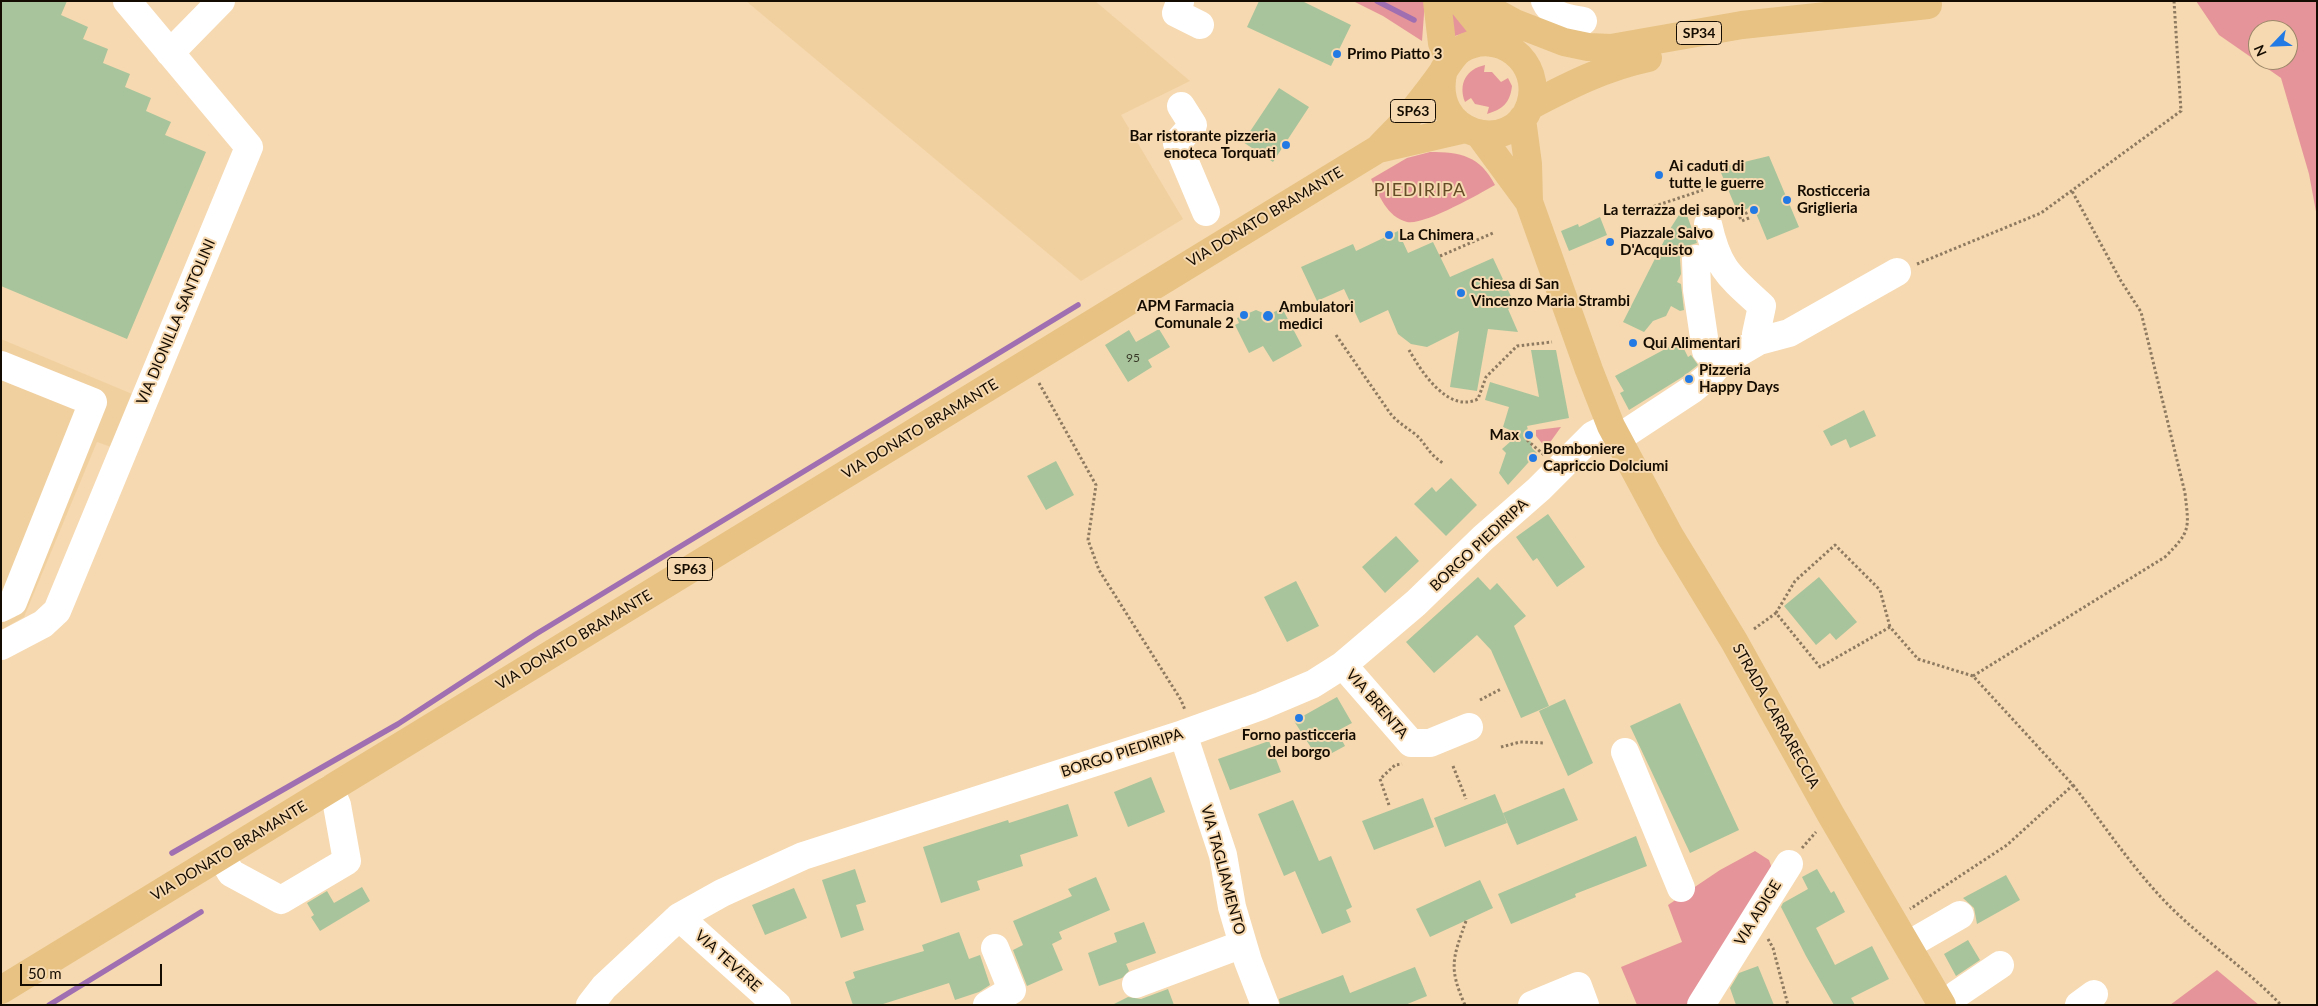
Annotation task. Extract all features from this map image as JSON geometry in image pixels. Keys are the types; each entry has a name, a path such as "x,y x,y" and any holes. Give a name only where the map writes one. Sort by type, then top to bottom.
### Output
{"main road":[{"path":"1437,1 1442,43 1447,65"},
{"path":"1460,1 1493,42"},
{"name":"SP34","path":"1480,1 1491,10 1515,23 1564,42 1588,47 1611,48 1742,25 1938,3"},
{"name":"SP34","path":"1526,112 1572,84 1620,64 1938,3"},
{"path":"1493,42 1507,46 1519,54 1528,66 1532,79 1533,93 1526,112 1530,202 1472,132 1454,121 1446,110 1441,97 1440,83 1447,65 1458,52 1469,45 1493,42"},
{"name":"SP34","path":"1519,54 1620,64"},
{"name":"VIA DONATO BRAMANTE","path":"1,990 1378,148 1409,116 1447,65"},
{"path":"1472,132 1495,134 1510,129 1526,112"},
{"name":"VIA DONATO BRAMANTE","path":"1378,148 1472,132"},
{"name":"STRADA CARRARECCIA","path":"1530,202 1588,370 1614,433 1670,536 1734,641 1893,920 1944,1005"}],"street":[{"name":"VIA DIONILLA SANTOLINI","path":"1,646 43,624 57,611 249,148 127,1"},
{"path":"170,53 221,1"},
{"path":"1546,1 1548,8 1560,17 1583,21"},
{"path":"1180,2 1176,13 1200,25"},
{"path":"1182,106 1193,125 1177,143 1206,212"},
{"path":"1708,224 1714,249 1727,274 1762,306 1756,334 1759,340"},
{"path":"1696,259 1697,290 1706,351 1718,365"},
{"name":"BORGO PIEDIRIPA","path":"590,1005 604,987 680,917 722,893 803,856 1188,732 1261,706 1313,684 1343,665 1423,597 1593,435 1614,433 1693,389 1709,376 1718,365 1759,340 1789,332 1897,272"},
{"path":"1,365 93,402 13,602 1,608"},
{"name":"VIA BRENTA","path":"1343,665 1412,743 1430,743 1469,728"},
{"name":"VIA TAGLIAMENTO","path":"1188,732 1223,855 1232,907 1265,1005"},
{"path":"1625,752 1682,888"},
{"path":"221,856 231,873 282,900 347,861 338,805 330,789"},
{"name":"VIA ADIGE","path":"1702,1005 1754,918 1790,864"},
{"path":"1908,945 1960,916"},
{"name":"VIA TEVERE","path":"680,917 777,1005"},
{"path":"1136,984 1243,944"},
{"path":"987,1005 1012,990 995,948"},
{"path":"1944,1005 1956,994 2000,965"},
{"path":"1532,1005 1578,986 1586,1005"}],"path":[{"path":"1897,272 2041,213 2181,111 2174,1"},
{"path":"1649,208 1703,190"},
{"path":"1973,676 2165,557 2182,540 2188,524 2185,493 2141,312 2121,281 2072,191"},
{"path":"1748,218 1742,221 1739,216 1754,210"},
{"path":"1440,256 1493,233"},
{"path":"1336,336 1397,422 1417,435 1430,456 1443,463"},
{"path":"1409,350 1428,381 1450,397 1462,402 1472,402 1478,399 1486,377 1517,346 1552,342"},
{"path":"1028,363 1096,486 1088,540 1099,570 1181,700 1188,732"},
{"path":"1527,440 1540,451"},
{"path":"1734,641 1776,613 1795,581 1835,545 1880,590 1890,627 1918,659 1973,676 2073,786 2158,894 2198,932 2261,984 2280,1005"},
{"path":"1776,613 1820,667 1890,627"},
{"path":"1480,700 1500,690"},
{"path":"1501,747 1520,742 1545,742"},
{"path":"1389,805 1380,779 1396,765 1403,764 1412,743"},
{"path":"1453,766 1466,799"},
{"path":"1893,920 2008,845 2073,786"},
{"name":"VIA ADIGE","path":"1790,864 1821,825"},
{"path":"1754,918 1763,928 1773,948 1788,1005"},
{"path":"1465,1005 1454,981 1454,953 1466,921"}],"shaded area":[{"path":"746,1 1095,1 1190,81 1121,115 1183,219 1081,281"},
{"path":"1353,1 1425,1 1422,41 1383,16"},
{"path":"2196,1 2317,1 2317,217 2309,174 2281,78 2269,70 2298,70 2298,20 2248,20 2248,55 2219,35"},
{"path":"1458,10 1473,30 1452,37 1450,15"},
{"path":"1485,65 1484,72 1492,72 1501,82 1508,78 1512,86 1510,97 1505,105 1487,114 1489,107 1475,104 1471,98 1465,102 1462,89 1468,74 1478,67"},
{"path":"1430,152 1451,153 1476,162 1489,175 1495,185 1438,214 1415,222 1407,222 1394,215 1384,205 1371,179 1407,158"},
{"path":"1,339 137,396 114,448 97,442 24,617 1,630"},
{"path":"1561,427 1546,448 1536,436 1536,430"},
{"path":"1755,851 1769,860 1774,874 1689,1005 1637,1005 1621,967 1682,942 1668,905 1720,870"},
{"path":"2217,970 2259,1005 2170,1005"}],"building":[{"path":"1,1 67,1 61,15 88,27 83,39 108,49 103,63 130,74 125,87 151,98 146,111 171,122 165,135 206,152 127,339 1,286"},
{"path":"1259,1 1302,1 1351,25 1331,66 1247,27"},
{"path":"1279,88 1309,107 1273,162 1243,142"},
{"path":"1769,156 1799,227 1767,240 1753,206 1738,213 1719,168"},
{"path":"1684,207 1697,243 1687,246 1682,252 1680,259 1681,274 1677,282 1681,284 1684,310 1680,311 1671,306 1666,316 1653,321 1644,332 1623,322 1670,229"},
{"path":"1600,217 1607,235 1569,251 1561,231 1578,224 1579,227"},
{"path":"1398,231 1408,253 1433,242 1450,277 1493,258 1515,305 1508,309 1518,332 1488,329 1477,391 1450,387 1459,331 1427,347 1411,344 1398,334 1388,310 1360,323 1344,289 1317,301 1301,267 1353,244 1356,251"},
{"path":"1282,308 1302,346 1273,362 1263,346 1249,353 1235,325 1239,323 1237,318 1256,310 1268,315"},
{"path":"1159,329 1170,347 1148,360 1152,367 1128,382 1105,345 1129,330 1136,342"},
{"path":"1680,341 1688,357 1691,355 1698,365 1684,376 1629,410 1620,393 1624,391 1615,376"},
{"path":"1531,350 1556,350 1569,418 1527,426 1532,448 1537,453 1508,485 1499,473 1506,453 1502,449 1519,434 1503,427 1509,407 1485,400 1490,382 1539,397"},
{"path":"1864,410 1876,436 1850,448 1846,439 1831,446 1823,431"},
{"path":"1056,461 1074,495 1046,510 1027,476"},
{"path":"1451,478 1477,505 1446,536 1414,504 1432,487 1436,492"},
{"path":"1548,514 1585,567 1557,587 1537,558 1533,561 1516,537"},
{"path":"1396,536 1419,561 1385,593 1362,567"},
{"path":"1478,577 1490,590 1497,583 1526,616 1514,626 1549,706 1521,718 1491,650 1477,635 1434,673 1406,642"},
{"path":"1819,577 1857,622 1836,640 1830,633 1816,645 1784,606"},
{"path":"1296,581 1319,626 1287,642 1264,597"},
{"path":"1337,697 1352,723 1337,731 1345,746 1319,760 1294,721"},
{"path":"1565,699 1593,763 1568,776 1539,711"},
{"path":"1680,703 1739,830 1690,853 1630,726"},
{"path":"1269,741 1281,772 1230,790 1218,759"},
{"path":"1151,777 1165,812 1128,827 1114,792"},
{"path":"1564,788 1578,820 1517,845 1503,813"},
{"path":"1495,794 1507,823 1445,847 1434,818"},
{"path":"1423,798 1434,827 1374,850 1362,821"},
{"path":"1293,800 1319,861 1331,856 1352,907 1346,910 1351,922 1322,934 1295,871 1284,876 1258,814"},
{"path":"1068,804 1078,836 1020,855 1023,866 977,881 980,890 941,903 923,847 1008,820 1009,823"},
{"path":"1636,836 1647,866 1575,894 1576,897 1511,924 1498,894"},
{"path":"855,869 866,902 856,905 864,930 841,938 822,880"},
{"path":"1817,869 1831,893 1834,891 1845,912 1816,928 1835,965 1872,946 1889,979 1851,998 1855,1005 1834,1005 1781,907 1783,903 1808,889 1802,877"},
{"path":"2006,875 2020,900 1977,924 1974,908 1963,898"},
{"path":"1096,877 1110,910 1059,932 1062,939 1052,944 1063,970 1027,986 1013,950 1023,945 1013,921 1072,896 1068,889"},
{"path":"1480,880 1493,908 1430,937 1416,909"},
{"path":"362,887 370,901 320,931 311,917 314,915 307,903 327,891 334,903"},
{"path":"794,888 807,918 765,935 752,905"},
{"path":"1144,922 1156,953 1126,964 1129,971 1122,978 1099,986 1088,953 1117,942 1114,933"},
{"path":"959,932 969,959 980,955 990,985 979,992 955,1000 949,983 880,1005 853,1005 845,982 855,978 853,972 924,951 922,945"},
{"path":"1968,940 1980,960 1956,976 1944,954"},
{"path":"1758,966 1774,1005 1736,1005 1730,988 1739,973"},
{"path":"1415,967 1427,996 1405,1005 1280,1005 1279,999 1343,975 1350,993"},
{"path":"1168,989 1174,1005 1112,1005 1128,997 1141,999"}],"waterway":[{"path":"1377,1 1414,20"},
{"path":"172,853 398,724 536,634 1078,305"},
{"path":"49,1005 201,912"}],"place":[{"name":"Primo Piatto 3","path":"1337,54"},
{"name":"Bar ristorante pizzeria enoteca Torquati","path":"1286,145"},
{"name":"Ai caduti di tutte le guerre","path":"1659,175"},
{"name":"Rosticceria Griglieria","path":"1787,200"},
{"name":"La terrazza dei sapori","path":"1754,210"},
{"name":"La Chimera","path":"1389,235"},
{"name":"Piazzale Salvo D'Acquisto","path":"1610,242"},
{"name":"Chiesa di San Vincenzo Maria Strambi","path":"1461,293"},
{"name":"APM Farmacia Comunale 2","path":"1244,315"},
{"name":"Ambulatori medici","path":"1268,316"},
{"name":"Qui Alimentari","path":"1633,343"},
{"name":"Pizzeria Happy Days","path":"1689,379"},
{"name":"Max","path":"1529,435"},
{"name":"Bomboniere Capriccio Dolciumi","path":"1533,458"},
{"name":"Forno pasticceria del borgo","path":"1299,718"}],"district":[{"name":"PIEDIRIPA","path":"1420,190"}]}
